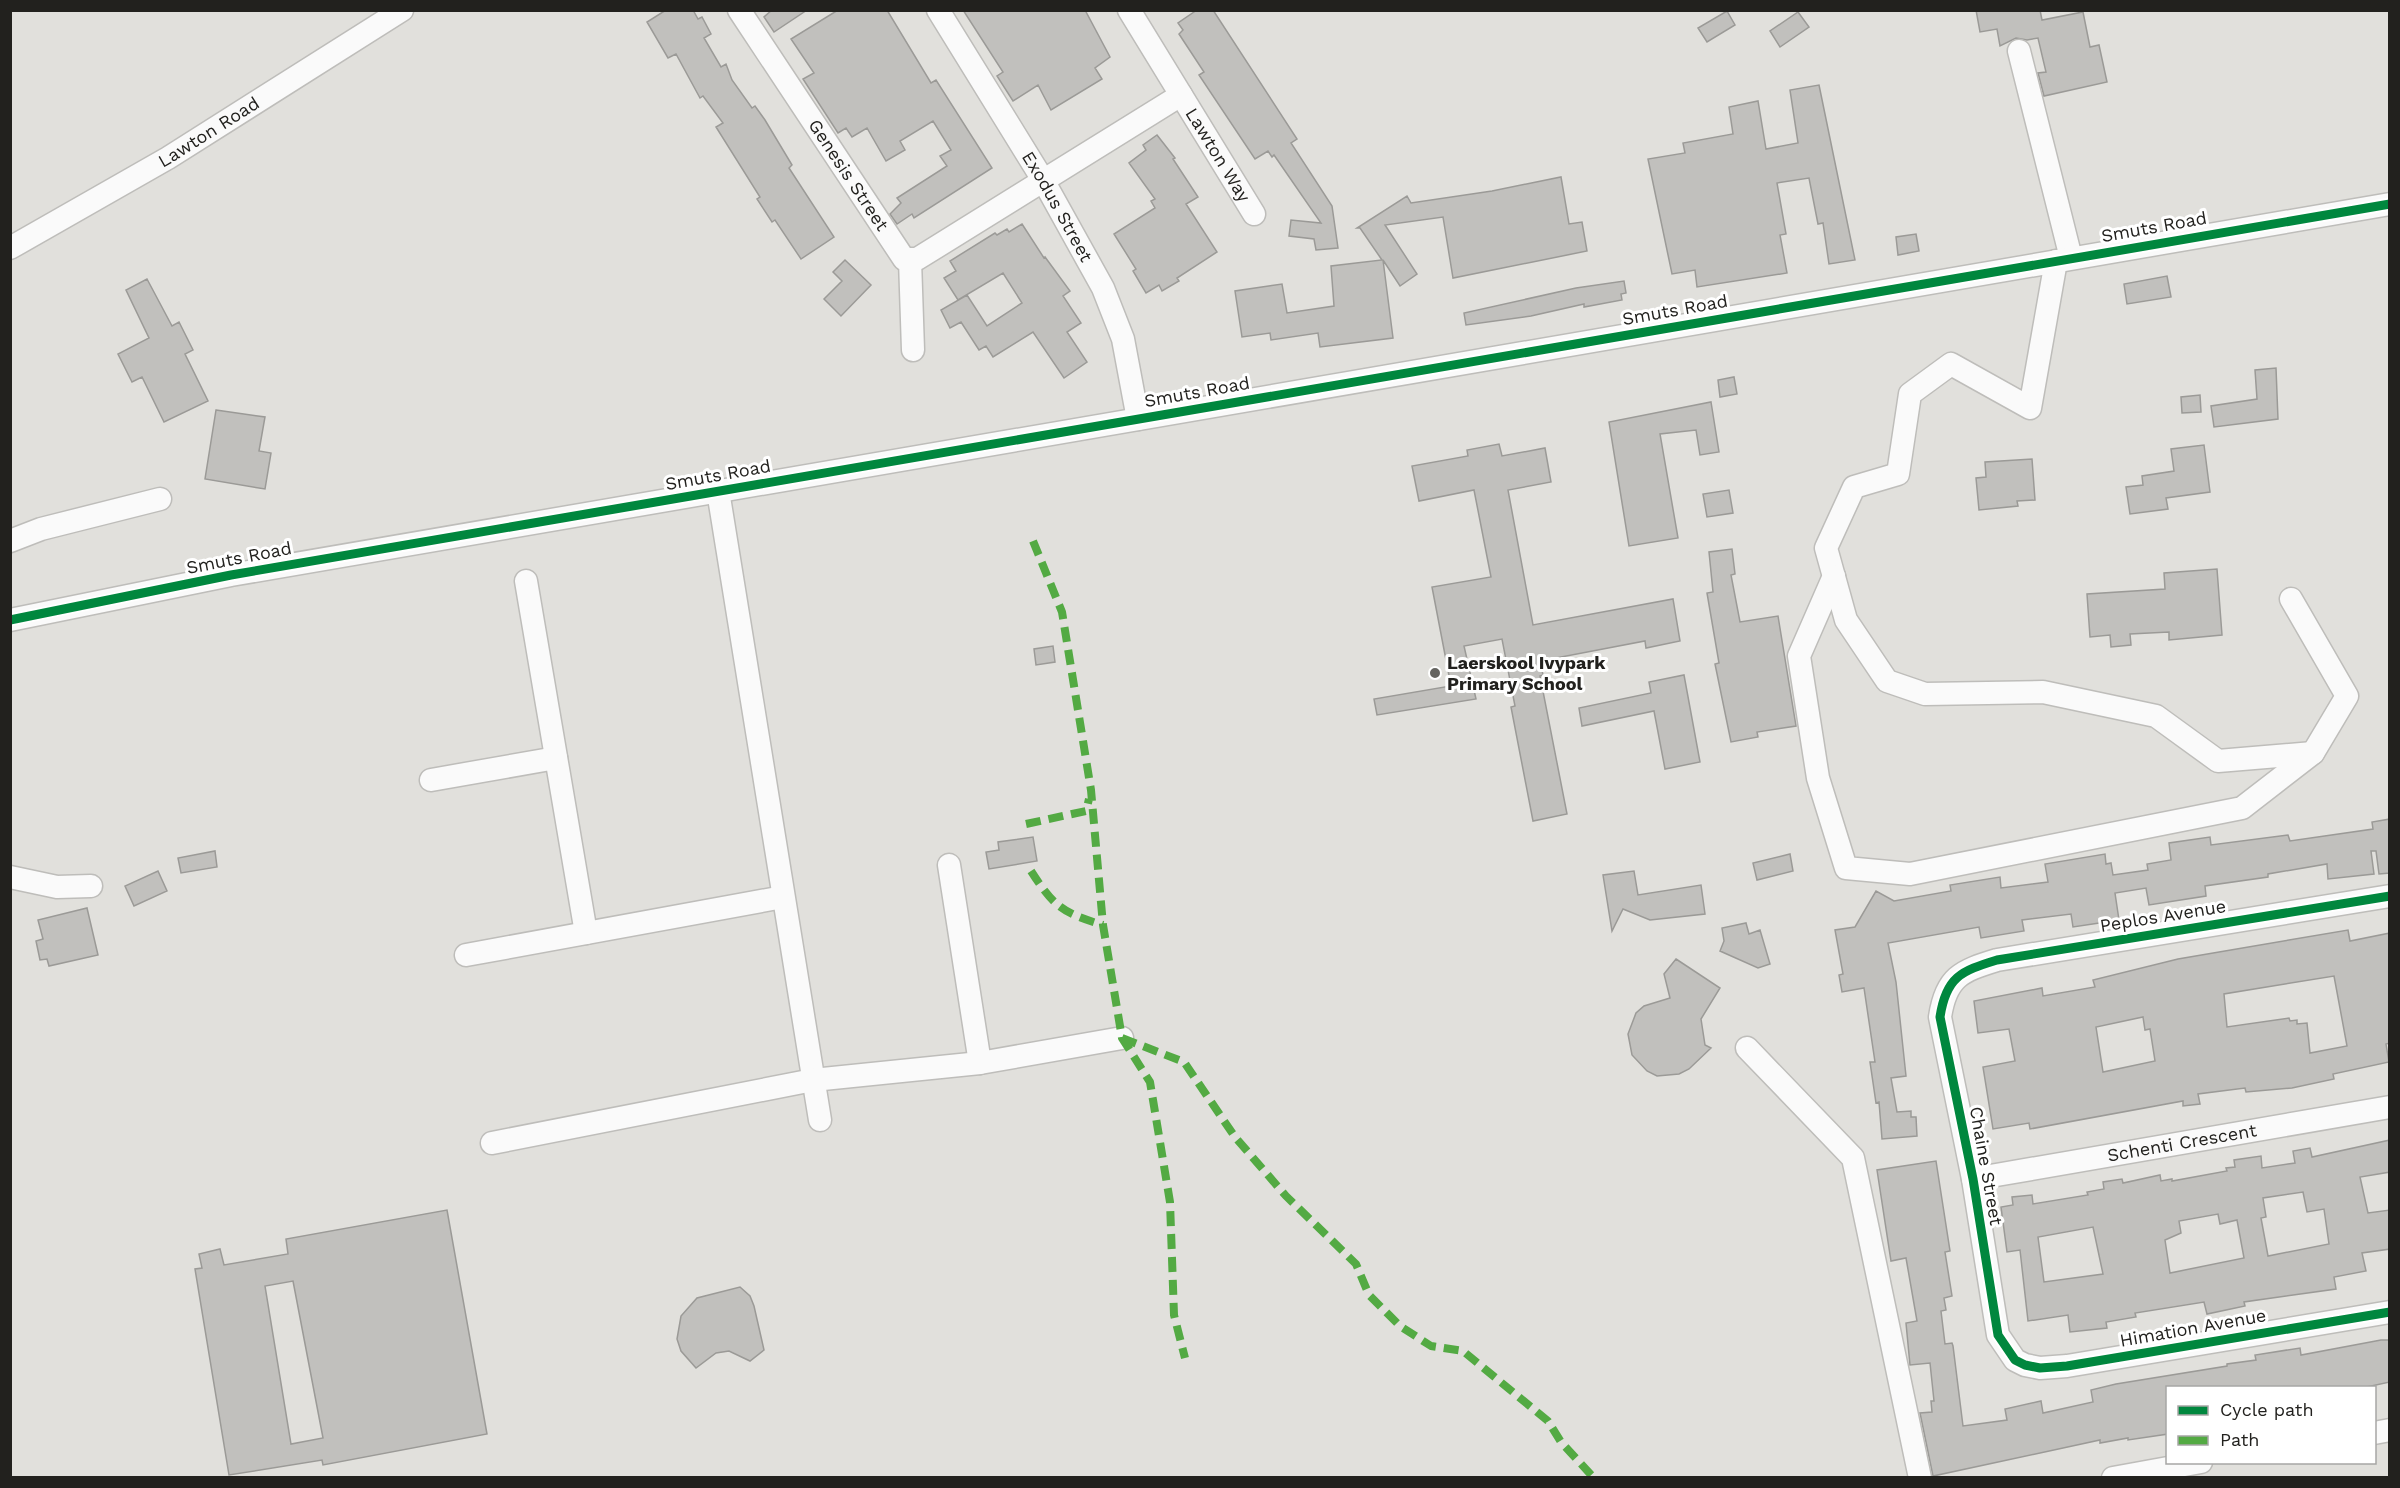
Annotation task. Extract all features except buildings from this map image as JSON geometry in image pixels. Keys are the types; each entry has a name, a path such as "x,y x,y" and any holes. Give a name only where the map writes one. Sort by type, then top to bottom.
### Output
{"street":[{"name":"Lawton Road","path":"10,248 168,158 402,10"},
{"name":"Genesis Street","path":"739,10 901,257 910,260"},
{"name":"Exodus Street","path":"938,10 1043,180 1103,288 1123,339 1137,419"},
{"path":"913,350 910,260 917,259 1181,95 1129,10"},
{"path":"2019,51 2064,260 2030,408 1951,364 1910,394 1898,474 1854,487 1826,548 1846,620 1887,681 1925,694 2043,692 2156,716 2218,761 2313,753"},
{"name":"Lawton Way","path":"1181,95 1254,214"},
{"name":"Smuts Road","path":"10,620 231,575 2390,204"},
{"path":"718,491 820,1120"},
{"path":"10,541 41,529 160,499"},
{"path":"1834,576 1799,656 1818,778 1846,868 1910,874 2242,808 2313,753 2347,696 2291,599"},
{"path":"526,581 586,933"},
{"path":"431,780 556,758"},
{"path":"949,865 980,1063"},
{"path":"10,877 57,887 91,886"},
{"name":"Peplos Avenue","path":"1949,986 1956,977 1969,969 1997,960 2390,896"},
{"path":"466,955 783,897"},
{"name":"Chaine Street","path":"1949,986 1943,999 1940,1017 1972,1179 1998,1335 2008,1351"},
{"path":"492,1143 813,1080 980,1063 1122,1038"},
{"path":"1747,1048 1853,1158 1920,1478"},
{"name":"Schenti Crescent","path":"1972,1179 2390,1107"},
{"name":"Himation Avenue","path":"2008,1351 2015,1360 2040,1368 2390,1311"},
{"path":"2113,1478 2190,1464"}],"marked path":[{"path":"1033,541 1062,612 1091,790 1103,925 1122,1038 1150,1082 1170,1202 1174,1315 1185,1358"},
{"path":"1026,824 1086,811 1089,799"},
{"path":"1031,871 1053,901 1078,917 1103,925"},
{"path":"1122,1038 1184,1062 1235,1137 1286,1196 1356,1264 1369,1295 1400,1326 1431,1346 1463,1351 1548,1421 1561,1442 1594,1478"}],"cycle path":[{"path":"10,620 231,575 2390,204"},
{"path":"2390,896 1997,960 1965,972 1957,978 1946,993 1940,1017 1973,1179 1998,1335 2015,1360 2040,1368 2067,1366 2390,1312"}],"place":[{"name":"Laerskool Ivypark Primary School","path":"1435,673"}]}
